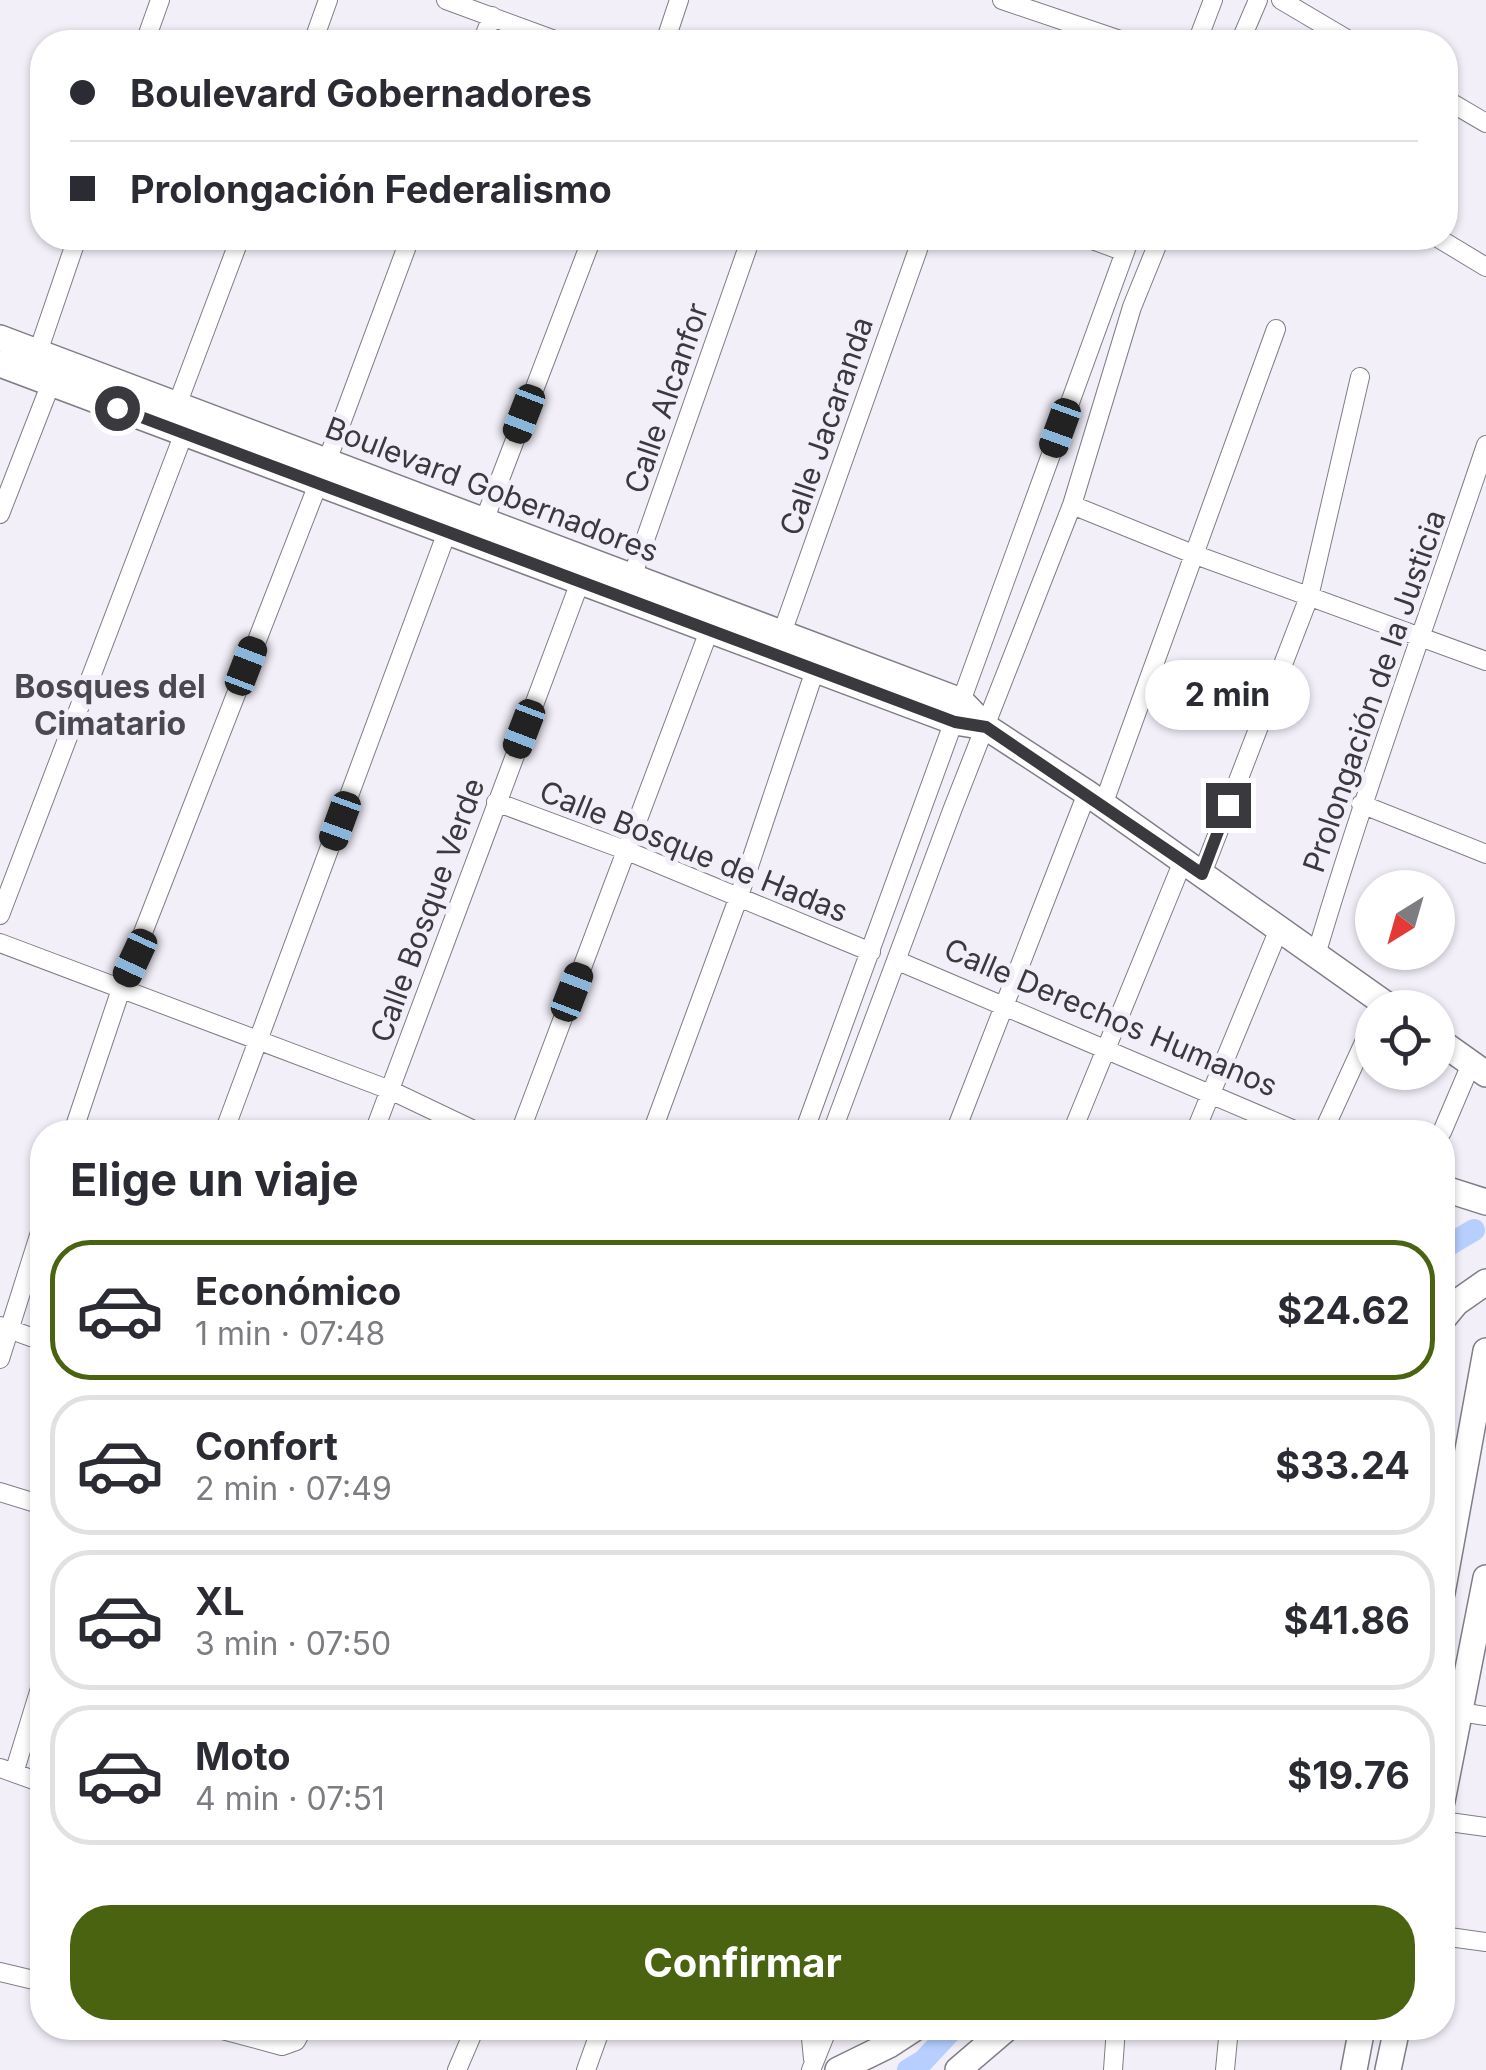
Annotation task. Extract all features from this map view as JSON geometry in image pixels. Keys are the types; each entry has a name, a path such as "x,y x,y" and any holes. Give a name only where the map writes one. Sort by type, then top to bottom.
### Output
{"street":[{"path":"149,30 160,0"},
{"path":"317,30 328,0"},
{"path":"446,0 529,30"},
{"path":"669,30 679,0"},
{"path":"1002,0 1091,30"},
{"path":"1202,30 1214,0"},
{"path":"1245,30 1258,0"},
{"path":"1281,0 1332,30"},
{"path":"487,30 492,16"},
{"path":"1458,106 1486,123"},
{"path":"38,352 73,250"},
{"path":"177,405 235,250"},
{"path":"77,1120 120,989 405,250"},
{"path":"484,521 587,250"},
{"name":"Calle Alcanfor","path":"632,577 747,250"},
{"name":"Calle Jacaranda","path":"782,634 918,250"},
{"path":"809,1120 1126,250"},
{"path":"837,1120 952,808 1072,505 1132,307 1155,250"},
{"path":"1457,250 1486,268"},
{"path":"959,1120 1003,1007 1095,799 1193,554 1276,330"},
{"name":"Boulevard Gobernadores","path":"0,338 177,405 447,532 580,582 713,620 782,634 958,712"},
{"name":"Boulevard Gobernadores","path":"0,364 184,434 484,521 632,577 815,670 958,712"},
{"path":"1077,1120 1104,1049 1192,868 1309,597 1360,378"},
{"path":"0,514 50,383"},
{"path":"0,915 184,434"},
{"name":"Prolongación de la Justicia","path":"1316,955 1361,804 1422,638 1486,445"},
{"path":"1072,505 1193,554 1486,660"},
{"path":"228,1120 447,532"},
{"name":"Calle Bosque Verde","path":"379,1120 580,582"},
{"path":"524,1120 713,620"},
{"path":"656,1120 739,896 815,670"},
{"path":"958,712 1095,799 1316,955 1357,990"},
{"name":"Calle Bosque de Hadas","path":"496,802 872,952"},
{"path":"1361,804 1486,854"},
{"path":"1200,1120 1279,929"},
{"path":"0,943 259,1038 390,1090 453,1120"},
{"name":"Calle Derechos Humanos","path":"898,961 1270,1120"},
{"path":"1449,1120 1479,1069 1455,1052"},
{"path":"1329,1120 1355,1066"},
{"path":"1455,1192 1486,1202"},
{"path":"0,1359 4,1328 30,1258"},
{"path":"1455,1304 1486,1282"},
{"path":"4,1328 30,1337"},
{"path":"1455,1522 1486,1351"},
{"path":"0,1492 30,1501"},
{"path":"1455,1764 1473,1714 1486,1578"},
{"path":"7,1771 30,1713"},
{"path":"1455,1823 1486,1827"},
{"path":"1455,1938 1486,1942"},
{"path":"0,1972 30,1979"},
{"path":"260,2040 282,2046 291,2040"},
{"path":"457,2070 470,2040"},
{"path":"586,2070 597,2040"},
{"path":"813,2040 821,2068"},
{"path":"821,2068 826,2040"},
{"path":"821,2068 887,2040"},
{"path":"958,2070 994,2040"},
{"path":"1113,2070 1115,2040"},
{"path":"1225,2070 1228,2040"},
{"path":"1354,2070 1360,2040"},
{"path":"1388,2070 1394,2040"}],"waterway":[{"path":"1455,1241 1474,1230"},
{"path":"908,2070 943,2040"}],"district":[{"name":"Bosques del Cimatario","path":"110,704"}],"route":[{"path":"117,408 955,722 986,727 1202,874 1228,805"}]}
